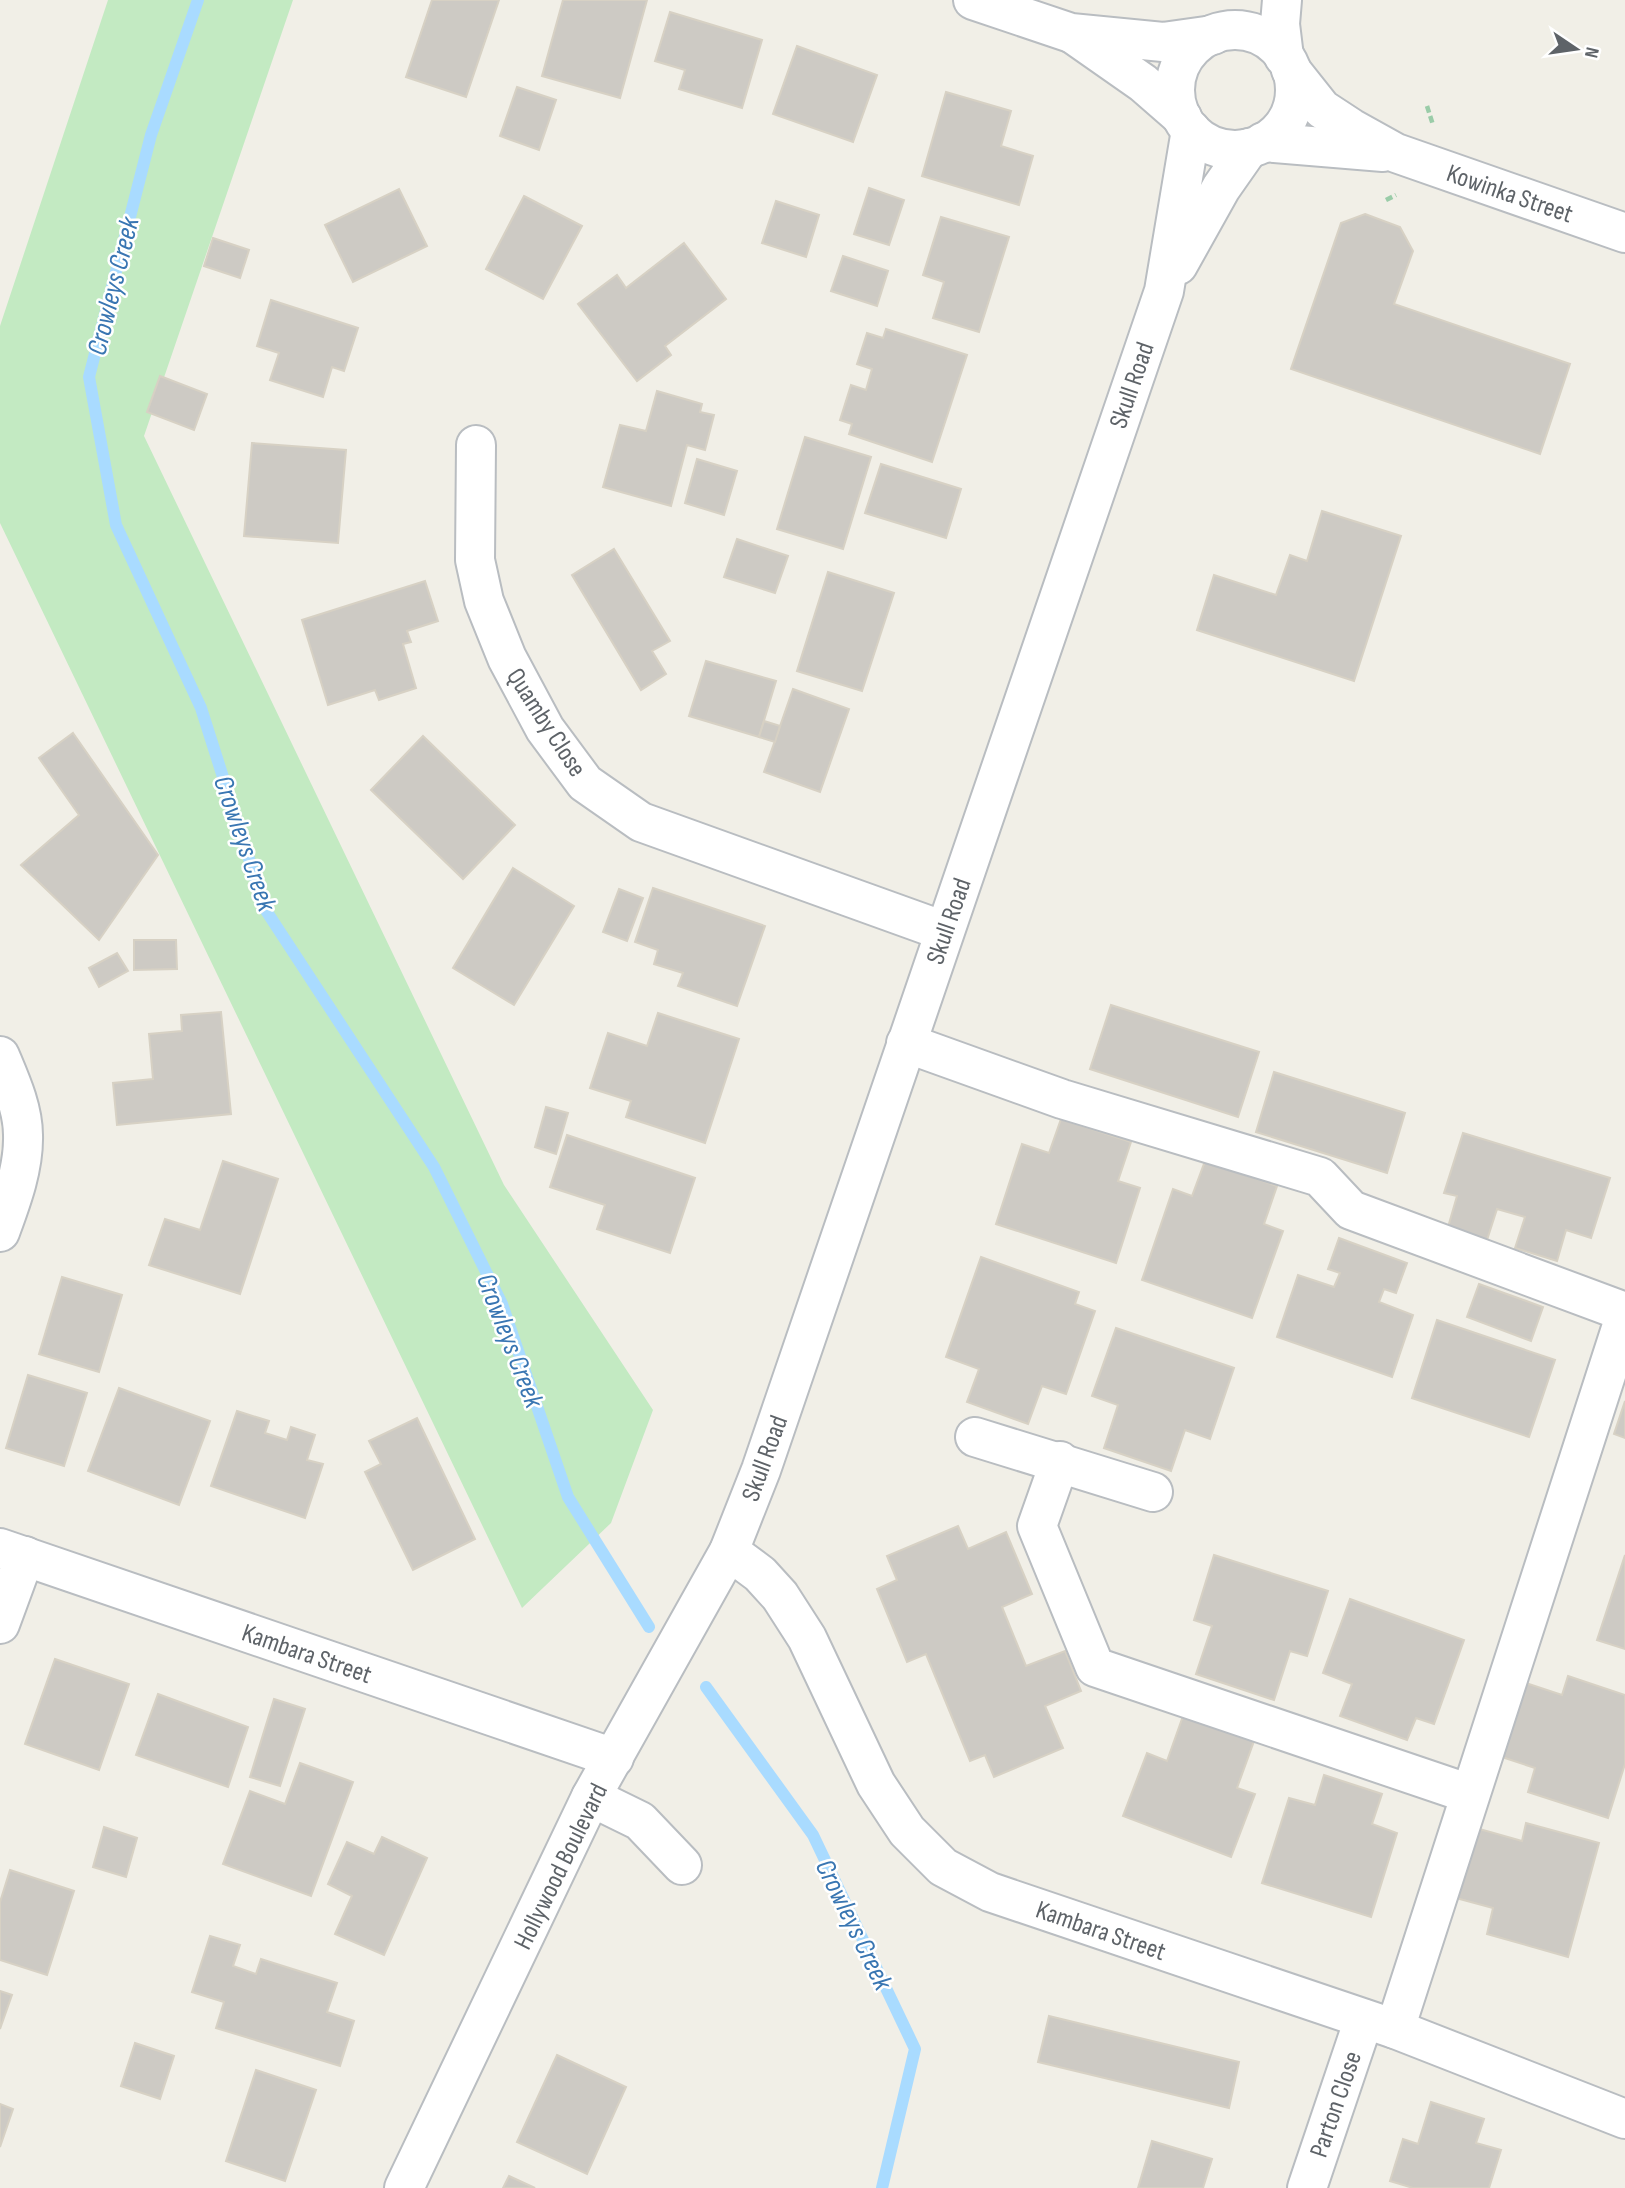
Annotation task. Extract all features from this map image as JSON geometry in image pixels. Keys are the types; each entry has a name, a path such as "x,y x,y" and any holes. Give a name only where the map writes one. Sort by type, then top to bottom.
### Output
{"street":[{"path":"973,0 1071,33 1163,42 1229,22"},
{"path":"1071,33 1143,83 1200,139 1217,148 1237,151 1273,136 1286,120 1293,101 1294,82 1287,64 1280,24 1282,0"},
{"path":"1229,22 1241,30 1259,35 1276,47 1287,64"},
{"path":"1186,124 1177,108 1175,88 1179,69 1189,52 1229,22"},
{"name":"Kowinka Street","path":"1287,64 1322,109 1396,153 1625,233"},
{"name":"Skull Road","path":"1164,290 1186,124"},
{"name":"Kowinka Street","path":"1256,145 1396,153"},
{"name":"Skull Road","path":"729,1551 791,1382 1164,290 1221,188 1256,145"},
{"name":"Quamby Close","path":"476,445 475,560 484,601 506,658 545,729 585,783 641,822 944,931"},
{"path":"906,1043 1062,1099 1320,1177 1351,1210 1625,1314"},
{"path":"0,1056 14,1089 23,1135 16,1187 0,1232"},
{"name":"Parton Close","path":"1307,2188 1380,2024 1470,1794 1625,1314"},
{"path":"975,1437 1060,1461 1153,1492"},
{"path":"1060,1461 1037,1526 1095,1667 1470,1794"},
{"name":"Hollywood Boulevard","path":"404,2188 592,1797 729,1551"},
{"name":"Kambara Street","path":"729,1551 760,1574 779,1596 807,1638 876,1784 907,1831 943,1867 989,1892 1380,2024 1625,2119"},
{"path":"0,1625 12,1552"},
{"name":"Kambara Street","path":"12,1552 614,1758"},
{"path":"592,1797 640,1821 682,1865"}],"green space":[{"path":"108,0 293,0 144,436 504,1185 653,1410 611,1523 522,1608 0,523 0,326"}],"building":[{"path":"432,0 499,0 466,97 406,77"},
{"path":"563,0 647,0 620,98 542,76"},
{"path":"670,12 762,40 742,108 679,89 685,70 655,61"},
{"path":"797,46 877,75 853,142 773,114"},
{"path":"517,87 556,100 539,150 500,136"},
{"path":"946,92 1011,111 1001,146 1033,156 1019,205 922,176"},
{"path":"869,188 904,200 889,245 854,234"},
{"path":"399,189 427,246 353,282 325,225"},
{"path":"524,196 582,226 543,299 486,269"},
{"path":"776,201 819,215 806,257 762,243"},
{"path":"1365,214 1400,227 1413,251 1394,304 1570,364 1540,454 1291,369 1341,223"},
{"path":"941,217 1009,237 979,332 933,318 944,282 923,275"},
{"path":"213,238 249,250 240,278 204,266"},
{"path":"684,243 726,299 665,346 671,355 637,381 578,304 617,275 626,288"},
{"path":"843,256 888,271 877,306 831,291"},
{"path":"271,300 358,328 344,371 332,367 323,397 270,380 279,353 257,346"},
{"path":"886,329 967,355 932,462 849,434 852,424 840,420 851,385 866,390 872,369 857,364 867,333 883,338"},
{"path":"160,376 207,394 194,430 147,412"},
{"path":"657,391 702,404 700,412 714,415 705,450 687,445 671,506 603,487 620,425 646,431"},
{"path":"805,437 871,457 843,549 777,529"},
{"path":"252,443 346,450 338,543 244,536"},
{"path":"697,459 737,471 724,515 685,503"},
{"path":"881,464 961,489 946,538 865,513"},
{"path":"1322,511 1401,536 1354,681 1197,630 1214,575 1276,595 1290,555 1307,561"},
{"path":"737,539 788,556 775,593 724,577"},
{"path":"614,549 670,641 652,651 666,674 641,690 572,575"},
{"path":"828,572 894,593 862,691 797,671"},
{"path":"425,581 438,621 407,631 411,642 403,644 416,688 379,700 375,690 328,705 302,620"},
{"path":"706,661 776,681 759,737 689,716"},
{"path":"793,689 849,709 820,792 764,772"},
{"path":"764,721 780,726 775,742 759,737"},
{"path":"73,733 158,855 99,940 21,865 79,815 39,758"},
{"path":"423,736 515,825 463,879 371,790"},
{"path":"513,868 574,906 514,1005 453,968"},
{"path":"653,888 765,926 737,1006 678,986 683,973 654,964 658,950 635,942"},
{"path":"619,889 643,898 627,941 603,932"},
{"path":"134,940 176,940 177,969 134,970"},
{"path":"117,953 128,971 99,987 89,968"},
{"path":"1111,1005 1259,1052 1238,1117 1090,1069"},
{"path":"221,1012 231,1114 117,1125 113,1083 153,1079 149,1034 182,1031 181,1015"},
{"path":"658,1013 739,1039 705,1143 626,1117 631,1101 590,1088 608,1033 647,1046"},
{"path":"1274,1072 1405,1113 1387,1173 1256,1132"},
{"path":"546,1107 568,1113 556,1154 535,1147"},
{"path":"1061,1119 1131,1142 1118,1181 1140,1188 1116,1263 996,1224 1022,1144 1049,1153"},
{"path":"1463,1133 1610,1178 1591,1238 1566,1230 1557,1261 1515,1248 1525,1217 1497,1209 1487,1240 1448,1227 1457,1196 1444,1193"},
{"path":"567,1135 695,1178 670,1253 597,1229 605,1205 550,1187"},
{"path":"223,1161 278,1179 240,1294 149,1265 165,1219 200,1230"},
{"path":"1205,1161 1277,1186 1264,1224 1283,1231 1252,1318 1142,1280 1173,1189 1192,1196"},
{"path":"1339,1238 1407,1263 1396,1293 1384,1289 1379,1302 1413,1315 1392,1377 1277,1337 1298,1275 1334,1287 1340,1273 1328,1269"},
{"path":"981,1257 1079,1292 1075,1304 1095,1311 1066,1394 1042,1386 1028,1424 967,1402 979,1369 946,1357"},
{"path":"62,1277 122,1295 99,1372 39,1354"},
{"path":"1479,1284 1543,1307 1531,1341 1467,1317"},
{"path":"1437,1320 1555,1360 1529,1437 1412,1398"},
{"path":"1116,1328 1234,1368 1210,1439 1185,1430 1171,1471 1104,1448 1118,1405 1092,1396"},
{"path":"28,1375 87,1393 64,1466 6,1448"},
{"path":"119,1388 210,1421 179,1505 88,1471"},
{"path":"1625,1401 1625,1438 1614,1434"},
{"path":"237,1411 269,1421 265,1433 287,1440 291,1427 315,1435 307,1460 323,1464 305,1518 211,1486"},
{"path":"417,1418 475,1539 413,1570 365,1472 381,1464 369,1441"},
{"path":"958,1526 968,1549 1006,1532 1032,1594 1002,1607 1026,1666 1065,1651 1081,1691 1045,1706 1063,1748 994,1777 985,1755 970,1761 926,1654 907,1662 877,1589 897,1580 887,1556"},
{"path":"1214,1555 1328,1591 1307,1656 1290,1651 1274,1700 1196,1674 1212,1626 1194,1620"},
{"path":"1625,1555 1625,1649 1597,1640"},
{"path":"1350,1599 1464,1640 1434,1724 1416,1718 1407,1740 1340,1716 1352,1684 1323,1673"},
{"path":"55,1659 129,1684 99,1770 25,1744"},
{"path":"1568,1676 1625,1695 1625,1764 1608,1818 1528,1792 1535,1768 1502,1757 1526,1683 1562,1695"},
{"path":"158,1694 248,1727 228,1787 136,1755"},
{"path":"274,1699 305,1709 280,1786 250,1777"},
{"path":"1183,1716 1254,1741 1237,1788 1255,1794 1231,1857 1123,1816 1147,1753 1167,1761"},
{"path":"300,1763 353,1782 311,1896 223,1864 250,1791 285,1804"},
{"path":"1324,1775 1382,1794 1372,1824 1397,1833 1371,1917 1262,1883 1289,1798 1315,1805"},
{"path":"1526,1823 1599,1843 1568,1957 1487,1934 1493,1908 1456,1898 1476,1828 1522,1841"},
{"path":"104,1827 137,1838 126,1877 93,1867"},
{"path":"382,1837 427,1858 384,1955 335,1934 352,1896 328,1884 347,1842 374,1854"},
{"path":"10,1870 74,1891 47,1975 0,1960 0,1902"},
{"path":"210,1936 240,1945 233,1966 256,1974 261,1959 337,1983 327,2012 354,2021 340,2066 216,2028 224,2002 192,1992"},
{"path":"0,1991 12,1995 0,2029"},
{"path":"1049,2016 1239,2062 1229,2108 1038,2062"},
{"path":"135,2043 174,2056 160,2099 121,2086"},
{"path":"557,2055 626,2087 587,2174 517,2142"},
{"path":"256,2070 316,2090 285,2181 226,2161"},
{"path":"1431,2102 1484,2119 1476,2143 1501,2150 1489,2188 1413,2188 1390,2181 1403,2139 1418,2144"},
{"path":"0,2104 13,2109 0,2147"},
{"path":"1152,2141 1212,2159 1203,2188 1138,2188"},
{"path":"509,2176 535,2188 503,2188"}],"waterway":[{"name":"Crowleys Creek","path":"198,0 151,135 89,377 116,525 201,708 265,909 434,1167 502,1304 568,1497 649,1627"},
{"name":"Crowleys Creek","path":"706,1687 813,1835 915,2049 882,2188"}]}
